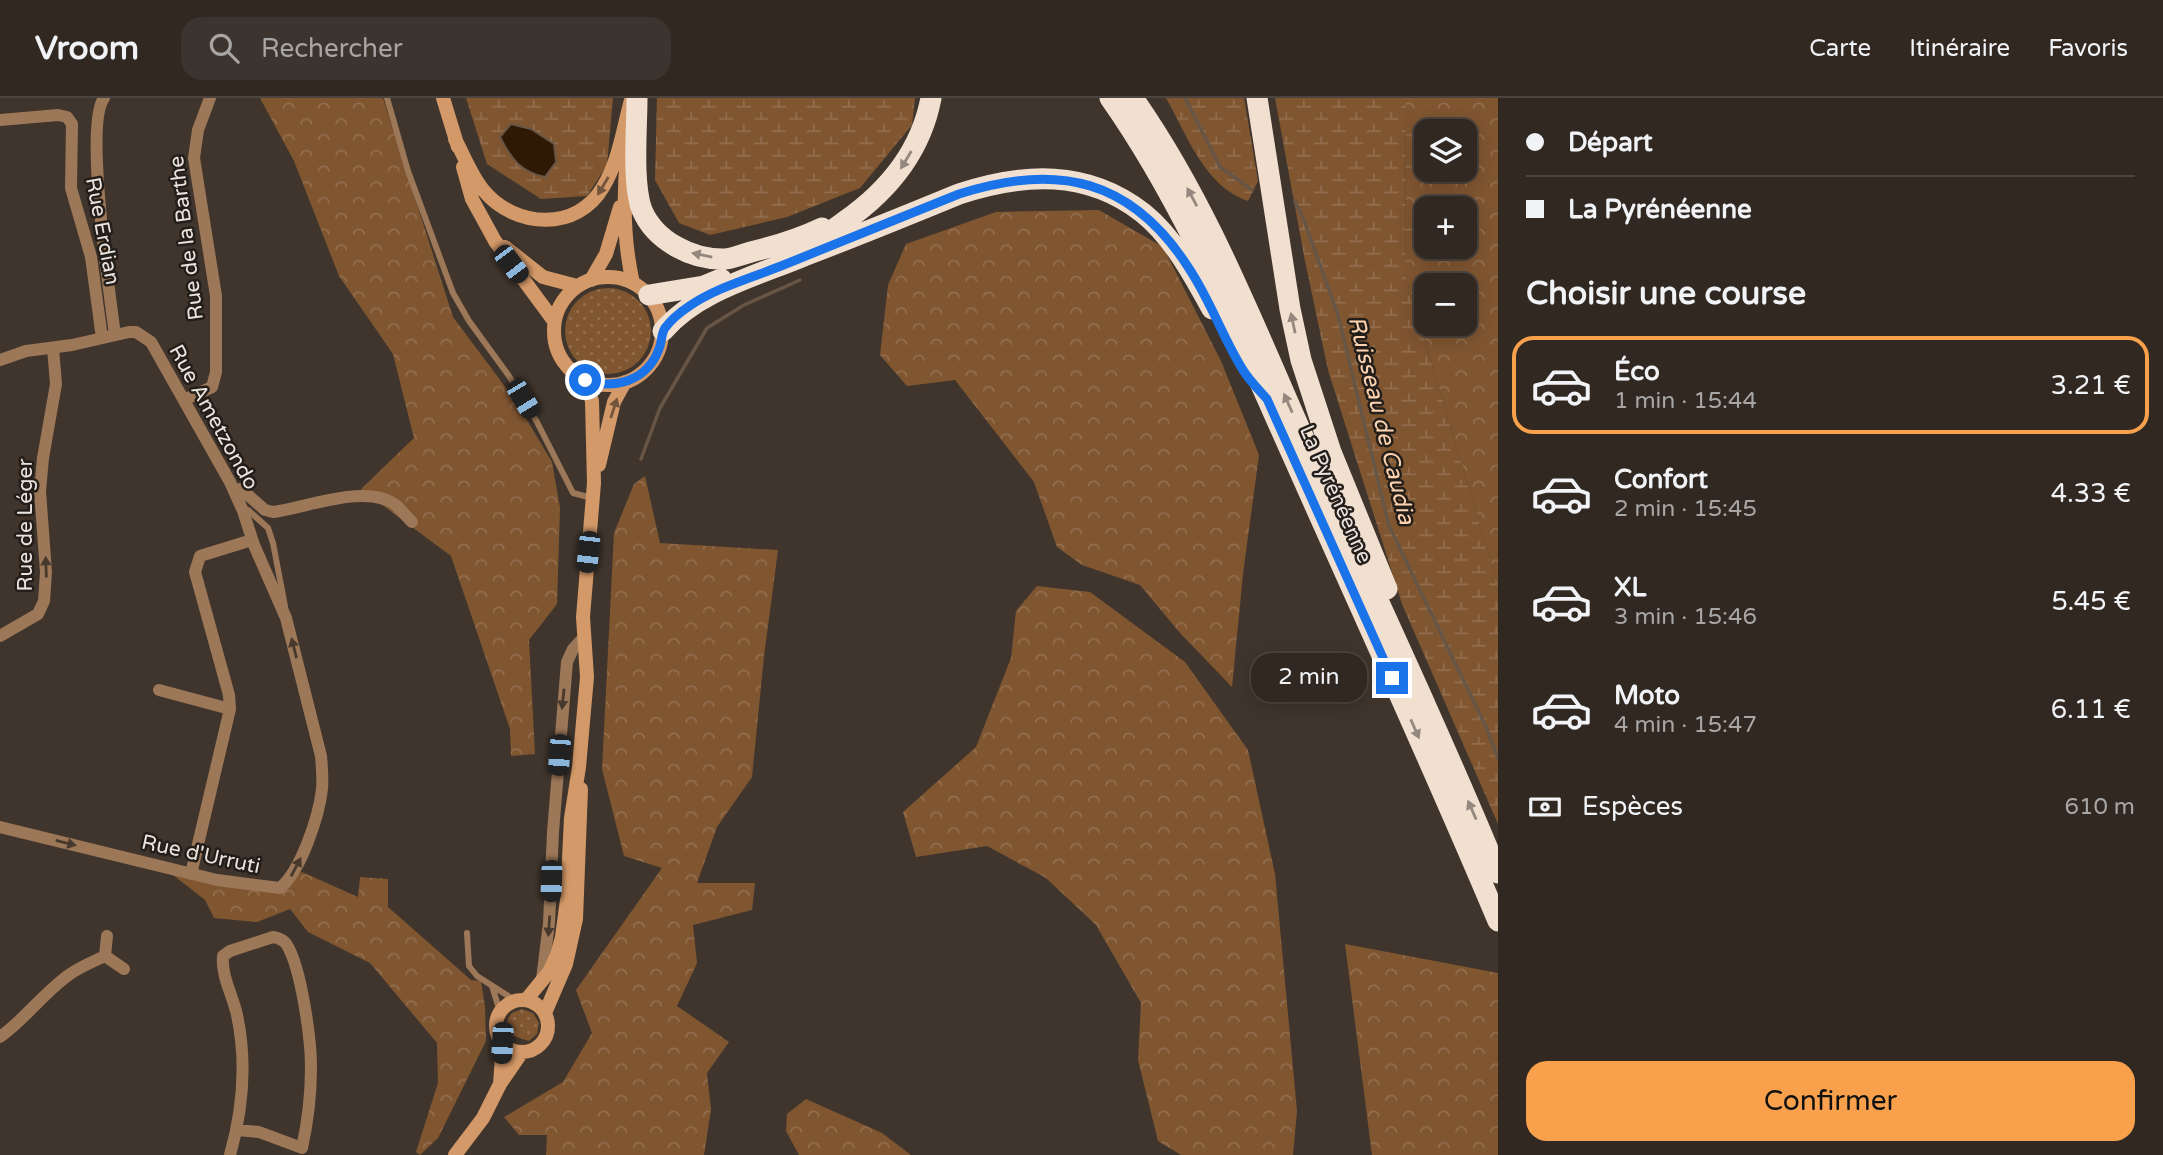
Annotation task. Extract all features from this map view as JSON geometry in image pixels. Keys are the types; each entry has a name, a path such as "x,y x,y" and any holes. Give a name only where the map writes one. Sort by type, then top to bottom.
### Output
{"highway":[{"path":"634,98 636,184 642,211 659,235 679,248 699,256 726,259 793,241 859,211"},
{"path":"641,289 704,286 822,238 885,189 904,164 926,122 931,98"},
{"name":"La Pyrénéenne","path":"1110,98 1142,144 1199,251 1455,818 1498,921"},
{"name":"La Pyrénéenne","path":"1133,98 1168,153 1213,236 1438,733 1498,873"},
{"path":"1258,98 1290,309 1301,360 1331,452 1424,678 1438,733"},
{"path":"663,331 691,305 733,285 959,194 994,183 1038,177 1074,181 1118,196 1145,215 1160,231 1190,269 1244,371 1267,399"}],"main road":[{"path":"443,98 472,199 495,242 554,321"},
{"path":"455,139 483,190 498,204 519,216 538,220 561,220 585,210 603,189 614,166 634,98"},
{"path":"623,197 606,254 584,283 563,302 554,321 554,339 570,370 585,380 598,384 625,383 640,375 652,363 660,348 663,331 661,318 641,289 626,255 623,197 634,98"},
{"path":"495,242 543,277 563,284 584,283 605,277 620,278 641,289"},
{"path":"500,1084 502,1043 496,1028 500,1012 506,1005 521,1000 541,981 557,955 567,900 570,818 579,767 587,677 584,596 594,499 592,401 585,380"},
{"path":"594,483 614,402 625,383"},
{"path":"502,1043 522,1052 536,1048 548,1030 545,1013 566,964 576,919 582,800 579,767"},
{"path":"521,1000 535,1003 545,1013"},
{"path":"454,1155 483,1118 500,1084 522,1052"}],"street":[{"path":"104,98 97,123 108,337"},
{"name":"Rue de la Barthe","path":"184,401 212,387 216,372 216,296 194,158 198,130 210,98"},
{"name":"Rue Erdian","path":"0,120 58,115 67,117 72,124 71,188 91,257 108,337"},
{"name":"Rue Ametzondo","path":"0,360 26,351 136,332 151,342 234,491 252,540"},
{"name":"Rue de Léger","path":"0,636 38,614 44,601 46,572 40,491 56,384 53,348"},
{"path":"234,491 241,489 265,510 273,512 300,505 365,496 382,498 396,505 412,523"},
{"path":"191,874 230,709 229,695 195,572 200,556 252,540"},
{"name":"Rue d'Urruti","path":"0,827 191,874 252,886 281,888 287,883 302,856 317,811 322,790 321,757 286,618 252,540"},
{"path":"541,981 549,923 567,662 584,636"},
{"path":"159,690 230,709"},
{"path":"230,1155 242,1096 241,1042 237,1013 222,965 223,956 230,951 273,937 286,943 297,974 308,1023 311,1063 304,1151 258,1132 237,1130"},
{"path":"0,1037 105,944 124,968"}],"lane":[{"path":"387,98 408,171 453,293 537,422 573,493 594,499"},
{"path":"243,511 248,510 268,528 286,606 281,608"},
{"path":"268,528 273,512"},
{"path":"467,933 469,966 492,986 521,1000"},
{"path":"492,986 500,1012"}],"green space":[{"path":"260,98 383,98 453,317 515,400 552,462 560,508 557,604 529,640 535,754 511,756 510,729 451,556 361,489 414,438 393,354 339,276 294,161"},
{"path":"466,98 613,98 607,165 587,196 541,199 487,164"},
{"path":"657,98 915,98 912,125 860,188 787,217 710,235 679,223 655,180"},
{"path":"1166,98 1244,98 1258,181 1248,201 1233,194 1209,172"},
{"path":"1275,98 1406,98 1405,274 1414,304 1414,336 1423,336 1498,586 1498,824 1402,604 1328,370"},
{"path":"1406,98 1498,98 1498,586 1423,336 1477,336 1477,273 1414,273 1414,304 1405,274"},
{"path":"1099,210 1163,247 1221,361 1259,455 1243,574 1232,687 1180,633 1140,585 1082,565 1057,547 1034,482 955,380 907,386 880,355 888,285 906,244 996,212"},
{"path":"608,288 632,295 644,307 651,331 644,355 632,367 608,374 584,367 572,355 565,331 572,307 584,295"},
{"path":"645,476 660,543 778,550 752,777 717,827 697,883 755,883 752,910 693,925 697,963 677,1006 729,1042 707,1073 711,1109 704,1155 546,1155 547,1135 519,1135 504,1117 563,1082 592,1033 576,990 662,868 624,856 602,769 614,533 634,484"},
{"path":"1037,586 1090,592 1185,662 1248,750 1275,874 1297,1111 1293,1155 1181,1155 1158,1141 1138,1060 1141,1003 1096,925 1046,878 987,846 916,857 903,812 976,747 1011,658 1016,611"},
{"path":"302,872 358,897 360,877 388,879 388,907 471,980 481,981 486,1041 438,1138 420,1155 416,1152 438,1083 437,1043 370,963 308,932 290,909 257,922 214,918 205,900 173,875 268,890"},
{"path":"1345,944 1498,973 1498,1155 1372,1155"},
{"path":"522,1009 533,1013 539,1023 537,1034 529,1041 508,1034 507,1031 507,1023 512,1013"},
{"path":"806,1099 882,1133 911,1155 799,1155 786,1131 787,1114"}],"shaded area":[{"path":"511,124 531,129 554,144 556,162 545,177 523,168 508,152 500,137"}],"waterway":[{"name":"Ruisseau de Caudia","path":"1185,98 1220,167 1252,190"},
{"name":"Ruisseau de Caudia","path":"1295,201 1338,315 1389,526 1486,727 1498,758"},
{"path":"641,459 660,408 707,328 744,305 800,280"}],"route":[{"path":"585,380 611,385 625,383 640,375 652,363 660,348 663,331 691,305 733,285 959,194 994,183 1038,177 1074,181 1118,196 1145,215 1190,269 1244,371 1267,399 1392,678"}]}
